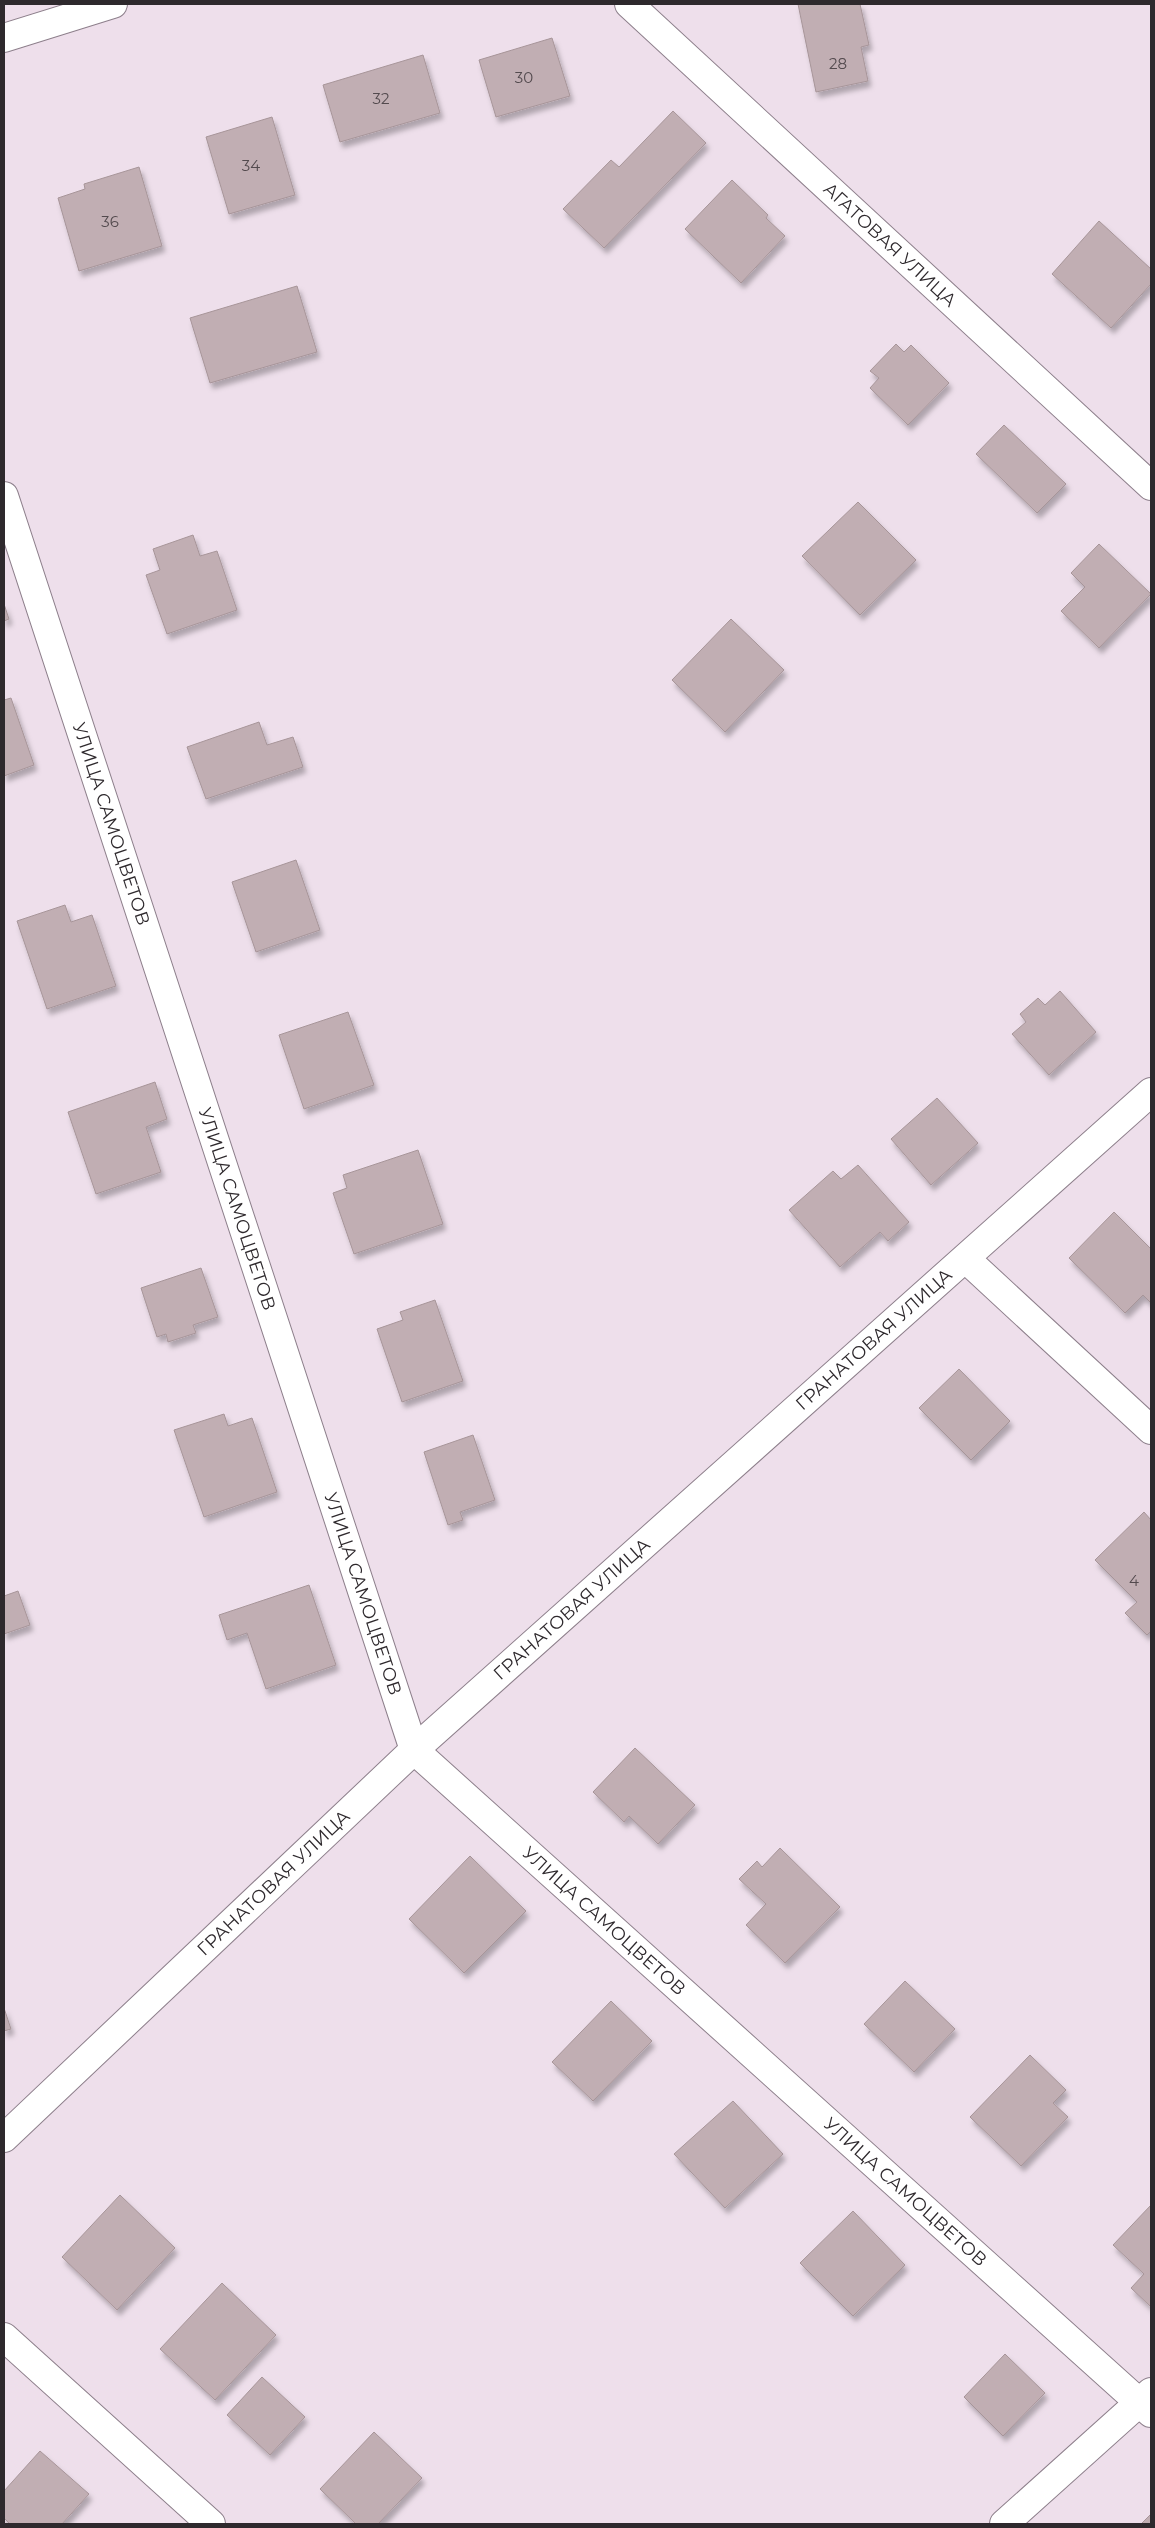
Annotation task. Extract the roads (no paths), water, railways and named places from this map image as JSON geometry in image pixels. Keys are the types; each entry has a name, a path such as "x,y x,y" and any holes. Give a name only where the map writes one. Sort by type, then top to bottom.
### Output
{"street":[{"path":"4,38 113,4"},
{"name":"АГАТОВАЯ УЛИЦА","path":"629,4 1151,486"},
{"name":"УЛИЦА САМОЦВЕТОВ","path":"4,496 414,1750 1147,2403"},
{"name":"ГРАНАТОВАЯ УЛИЦА","path":"4,2138 414,1750 1151,1092"},
{"path":"966,1259 1151,1430"},
{"path":"4,2337 211,2524"},
{"path":"1004,2524 1147,2403"}]}
